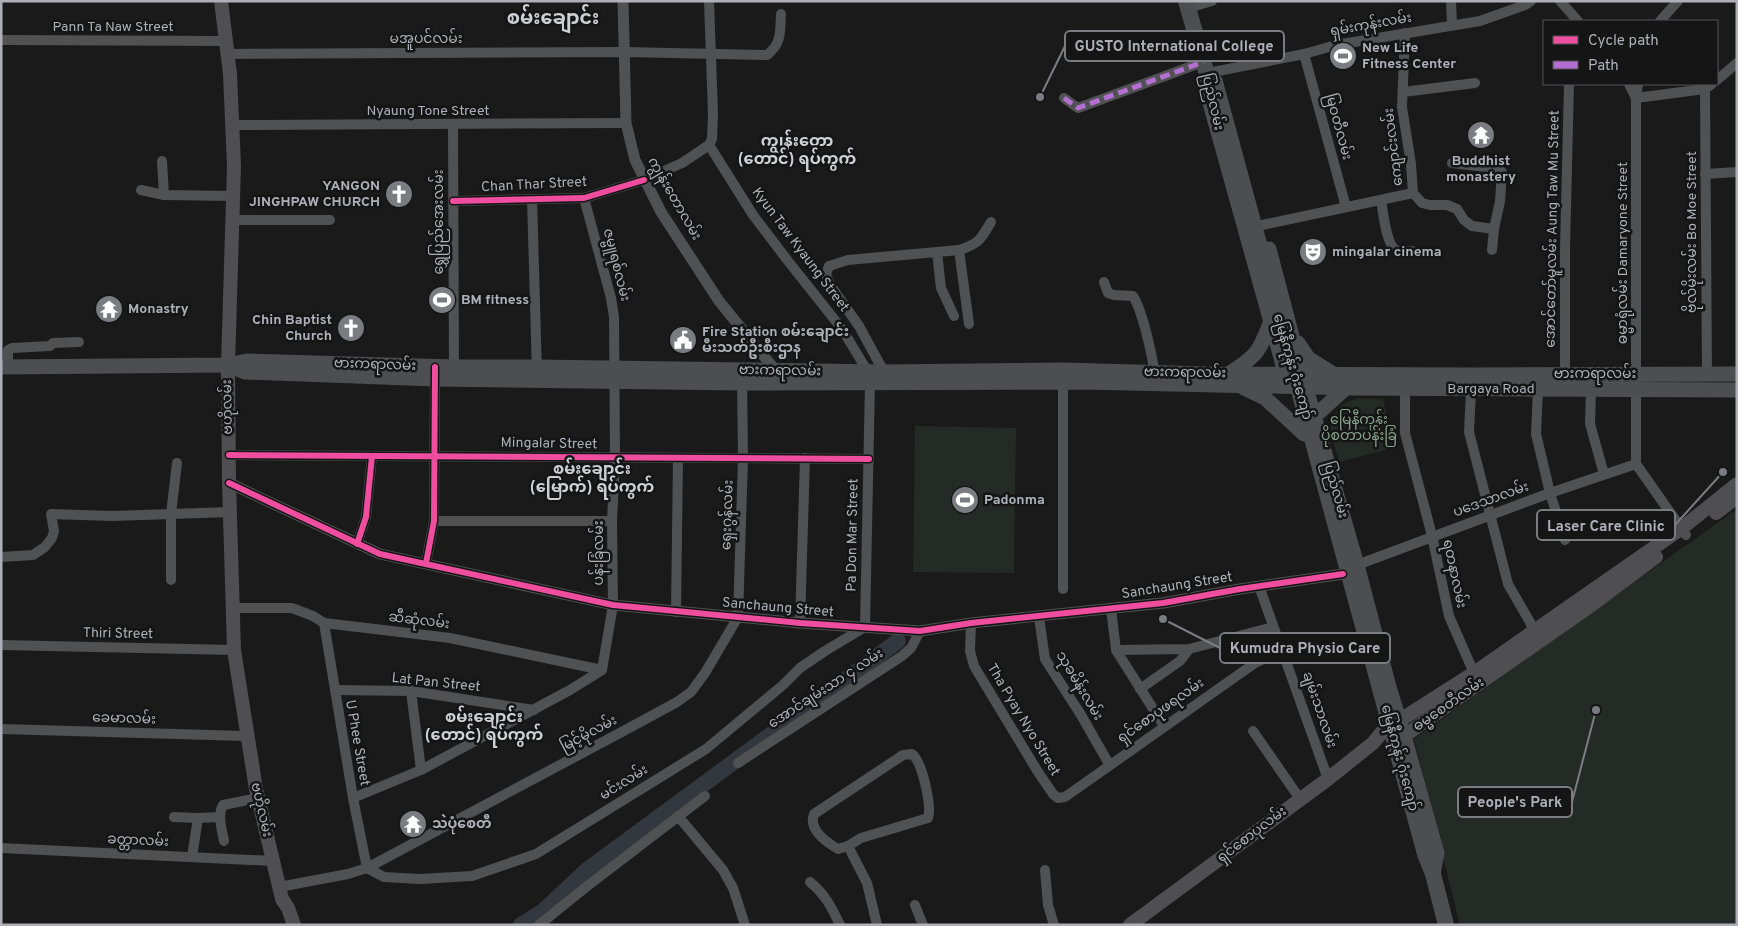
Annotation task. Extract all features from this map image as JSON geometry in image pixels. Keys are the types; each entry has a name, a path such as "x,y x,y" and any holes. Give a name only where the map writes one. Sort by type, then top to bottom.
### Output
{"highway":[{"name":"ပြည်လမ်း","path":"1192,3 1209,73"},
{"name":"မြေနီကုန်း ဂုံးကျော်","path":"1209,73 1431,876"},
{"name":"ပြည်လမ်း","path":"1431,876 1439,925"},
{"name":"ပြည်လမ်း","path":"1431,876 1446,925"}],"main road":[{"name":"ဗဟိုလမ်း","path":"221,1 227,48 234,166 228,364 234,650 246,736 258,798 280,893 288,908 289,922"},
{"name":"ပြည်လမ်း","path":"1209,73 1222,80 1437,853 1431,876 1418,859 1381,739 1342,574 1205,85 1209,73"},
{"path":"1271,321 1260,348 1233,379 1265,398 1304,434"},
{"path":"1292,333 1308,358 1333,373"},
{"name":"ဗားကရာလမ်း","path":"4,367 228,364 247,361 435,373 778,377 1063,376 1304,380 1333,373 1471,382 1565,374 1737,374"},
{"name":"ဗားကရာလမ်း","path":"869,377 884,372 978,377"},
{"path":"1304,380 1347,387 1406,389"},
{"name":"Bargaya Road","path":"1406,389 1471,382 1538,389 1636,390"},
{"path":"1315,416 1328,402 1347,387"},
{"name":"ဗားကရာလမ်း","path":"1636,390 1737,390"},
{"name":"ဓမ္မစေတီလမ်း","path":"1381,739 1404,736 1593,604 1684,532 1737,484"},
{"name":"ဓမ္မစေတီလမ်း","path":"1381,739 1399,721 1737,497"},
{"name":"ရှင်စောပုလမ်း","path":"1130,925 1381,739"}],"street":[{"name":"ကျွန်းတောလမ်း","path":"623,1 626,122 635,160 661,212 718,301 778,377"},
{"path":"709,1 713,114 712,139 709,146"},
{"path":"1192,3 1212,1"},
{"path":"1451,1 1452,25"},
{"name":"ရှမ်းကုန်းလမ်း","path":"1064,98 1078,108 1209,73 1304,54 1336,45 1480,21 1525,5 1531,1"},
{"path":"1560,1 1571,17"},
{"path":"1661,20 1678,1"},
{"name":"မအူပင်လမ်း","path":"227,48 767,55 776,48 780,36 781,14"},
{"name":"ကျောင်းလမ်း","path":"1262,225 1413,193 1402,108 1405,33"},
{"name":"Pann Ta Naw Street","path":"1,40 227,48"},
{"name":"မြဝတီလမ်း","path":"1304,54 1346,207"},
{"path":"1718,79 1737,63"},
{"path":"1403,92 1475,83"},
{"name":"အောင်တော်မူလမ်း Aung Taw Mu Street","path":"1565,374 1565,229 1569,85"},
{"path":"1630,85 1636,98 1709,86"},
{"name":"ဓမ္မာရုံလမ်း Damaryone Street","path":"1636,464 1636,98 1638,85"},
{"name":"ဗိုလ်မိုးလမ်း Bo Moe Street","path":"1706,374 1705,174 1709,86"},
{"name":"Nyaung Tone Street","path":"232,125 453,125 626,122"},
{"name":"ရွှေပြည်အေးလမ်း","path":"453,125 454,373"},
{"name":"Chan Thar Street","path":"453,201 584,198 644,180 682,163 709,146"},
{"name":"Kyun Taw Kyaung Street","path":"709,146 754,215 842,328 869,377"},
{"path":"162,161 164,195"},
{"path":"1452,163 1495,168 1502,172 1500,201 1492,250"},
{"path":"1705,174 1737,172"},
{"path":"140,190 164,195 233,196"},
{"path":"1413,193 1422,203 1447,205 1457,209 1464,220 1472,226 1494,229"},
{"name":"ဇမ္ဗူရစ်လမ်း","path":"584,198 611,298 614,317 615,375"},
{"path":"532,199 537,373"},
{"path":"1381,200 1389,243 1394,250 1401,252 1412,251"},
{"path":"232,220 330,220"},
{"path":"884,372 859,326 830,285 826,270 829,266 848,260 959,250 981,241 991,222"},
{"path":"959,250 970,324"},
{"path":"937,252 941,288 954,316"},
{"path":"1104,282 1108,293 1133,296 1136,301 1142,317 1155,378"},
{"path":"4,367 8,350 12,348 79,342"},
{"path":"426,563 434,521 435,373"},
{"name":"ပန်းခြံလမ်း","path":"602,670 613,605 612,521 615,458 615,375"},
{"name":"ရှေးဂွန်လမ်း","path":"738,617 743,458 742,376"},
{"path":"1063,376 1063,589"},
{"name":"Pa Don Mar Street","path":"865,627 869,377"},
{"path":"1471,382 1469,432 1508,584 1534,631"},
{"name":"ရတနာလမ်း","path":"1406,389 1405,433 1432,536 1449,616 1474,673"},
{"path":"1538,389 1536,434 1550,492 1565,540"},
{"path":"1591,389 1590,424 1604,474"},
{"name":"Mingalar Street","path":"229,455 869,459"},
{"path":"357,544 366,517 372,456"},
{"path":"676,612 678,458"},
{"path":"800,623 805,458"},
{"path":"172,580 172,514 177,463"},
{"path":"1636,464 1684,532"},
{"name":"ပဒေသာလမ်း","path":"1357,565 1550,492 1636,464"},
{"name":"Sanchaung Street","path":"229,483 380,554 613,605 800,623 920,630 1163,603 1342,574"},
{"path":"1,557 33,555 44,547 52,538 54,531 51,514 112,516 230,512"},
{"path":"434,521 612,521"},
{"name":"ချမ်းသာလမ်း","path":"1259,586 1328,779"},
{"name":"ဆီဆုံလမ်း","path":"233,608 292,608 313,616 324,623 450,638 602,670"},
{"path":"1111,609 1116,650 1164,726"},
{"name":"မြင့်မိုလမ်း","path":"280,893 367,868 677,702 691,692 705,673 738,617"},
{"name":"သုခမိန်းလမ်း","path":"1039,617 1045,659 1081,715 1109,764"},
{"name":"U Phee Street","path":"324,623 334,690 367,868"},
{"name":"Tha Pyay Nyo Street","path":"971,623 970,651 974,666 1038,772 1053,794 1058,798"},
{"name":"မင်းလမ်း","path":"367,868 384,877 420,879 472,876 536,854 706,749 783,685 800,668 865,627"},
{"path":"1116,650 1189,649 1273,627"},
{"name":"အောင်ချမ်းသာ ၄ လမ်း","path":"738,763 902,656 911,648 920,630"},
{"name":"Thiri Street","path":"1,645 234,650"},
{"path":"1140,689 1180,660 1189,649"},
{"name":"ရှင်စောပုဖရလမ်း","path":"1058,798 1065,797 1109,764 1255,663 1283,650"},
{"path":"353,798 422,770 570,690 602,670"},
{"name":"Lat Pan Street","path":"334,690 411,691 534,710"},
{"path":"411,691 422,770"},
{"name":"ခေမာလမ်း","path":"1,730 246,736"},
{"path":"1253,731 1300,799"},
{"path":"912,754 916,757 926,787 930,812 928,818 861,838 848,846 838,849 814,828 812,820 814,814 903,755 912,754"},
{"path":"539,925 586,886 706,796"},
{"path":"224,841 220,817 220,809 223,805 258,798"},
{"path":"678,816 723,870 733,888 745,925"},
{"path":"174,817 220,817"},
{"path":"192,857 198,818"},
{"path":"848,846 867,883 877,925"},
{"name":"ခတ္တာလမ်း","path":"1,848 273,862"},
{"path":"1045,870 1048,905 1054,925"},
{"path":"810,882 829,901 840,925"},
{"path":"915,906 924,925"}],"green space":[{"name":"မြေနီကုန်း ပိုစတာပန်းခြံ","path":"1358,398 1383,399 1394,448 1339,462 1328,422 1342,404"},
{"name":"Padonma","path":"915,426 1016,428 1014,573 913,572"},
{"path":"1737,509 1737,925 1460,925 1414,739"}],"waterway":[{"path":"521,925 542,912 587,870 898,641"}],"marked path":[{"path":"1064,98 1078,108 1203,62"}],"cycle path":[{"path":"453,201 584,198 644,180"},
{"path":"426,563 434,521 435,367"},
{"path":"229,455 869,459"},
{"path":"357,544 366,517 372,456"},
{"path":"229,483 380,554 613,605 800,623 920,631 971,623 1163,603 1240,589 1343,574"}],"place":[{"name":"New Life Fitness Center","path":"1343,56"},
{"name":"GUSTO International College","path":"1040,97"},
{"name":"Buddhist monastery","path":"1481,135"},
{"name":"YANGON JINGHPAW CHURCH","path":"399,194"},
{"name":"mingalar cinema","path":"1313,252"},
{"name":"BM fitness","path":"442,300"},
{"name":"Monastry","path":"109,309"},
{"name":"Chin Baptist Church","path":"351,328"},
{"name":"Fire Station စမ်းချောင်း မီးသတ်ဦးစီးဌာန","path":"683,340"},
{"name":"Laser Care Clinic","path":"1723,472"},
{"name":"Padonma","path":"965,500"},
{"name":"Kumudra Physio Care","path":"1163,619"},
{"name":"People's Park","path":"1596,710"},
{"name":"သဲပုံစေတီ","path":"413,824"}],"district":[{"name":"စမ်းချောင်း","path":"553,19"},
{"name":"ကျွန်းတော (တောင်) ရပ်ကွက်","path":"797,151"},
{"name":"စမ်းချောင်း (မြောက်) ရပ်ကွက်","path":"592,479"},
{"name":"စမ်းချောင်း (တောင်) ရပ်ကွက်","path":"484,727"}]}
